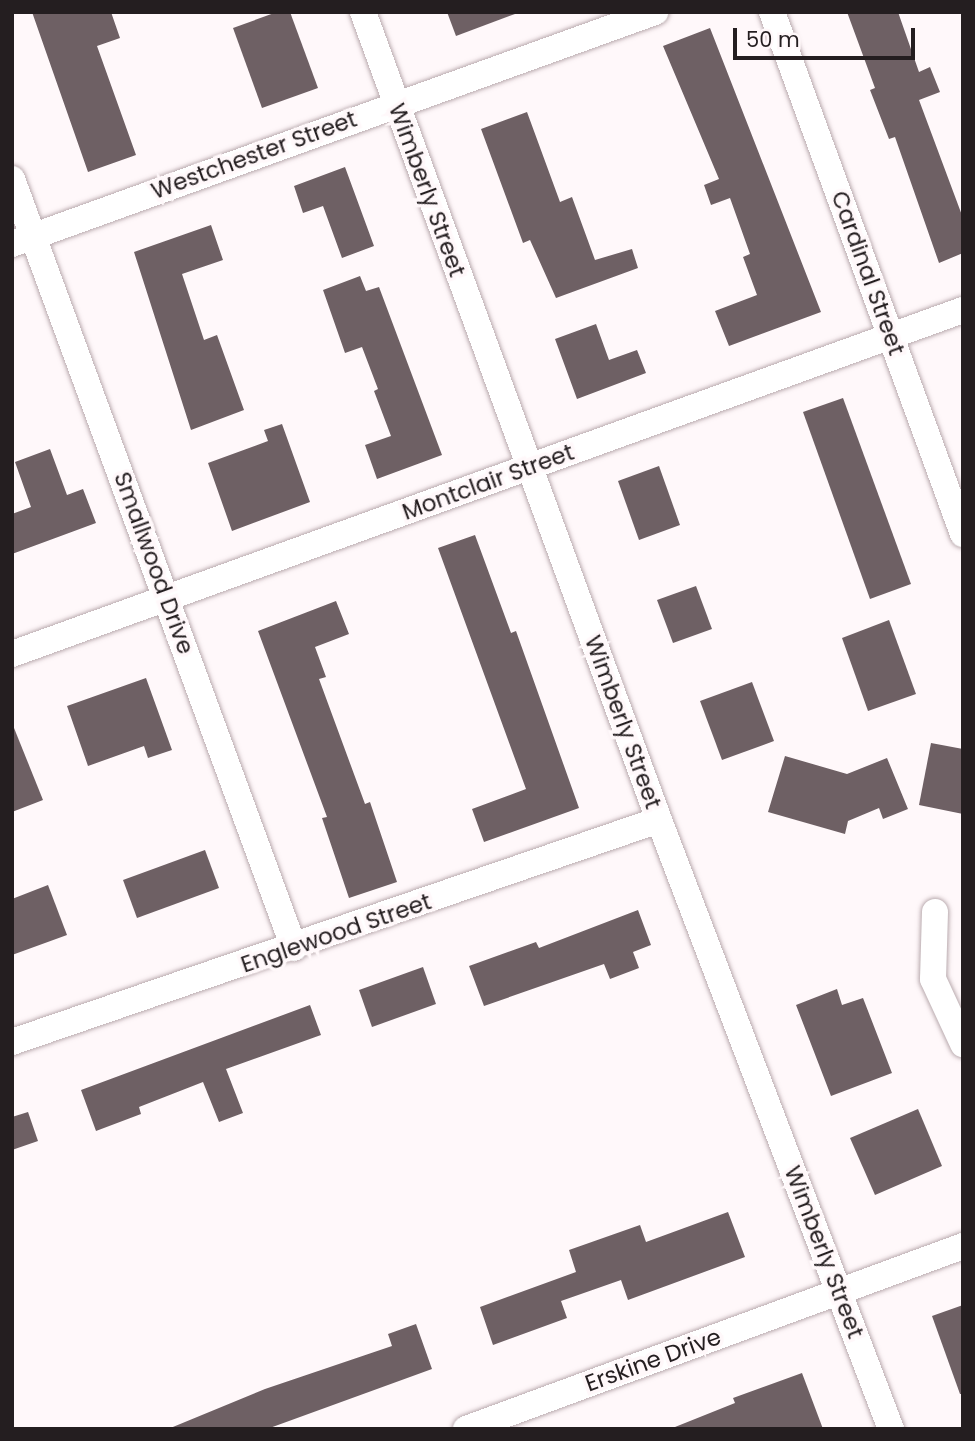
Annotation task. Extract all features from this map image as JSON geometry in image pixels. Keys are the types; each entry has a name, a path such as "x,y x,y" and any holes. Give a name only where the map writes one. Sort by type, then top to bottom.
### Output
{"street":[{"name":"Wimberly Street","path":"363,12 659,820 891,1429"},
{"name":"Westchester Street","path":"23,240 396,103 655,12"},
{"name":"Cardinal Street","path":"772,12 963,534"},
{"name":"Smallwood Drive","path":"12,179 23,240 168,599 294,948"},
{"name":"Montclair Street","path":"12,654 963,310"},
{"name":"Englewood Street","path":"12,1042 294,948 659,820"},
{"path":"935,912 933,979 963,1044"},
{"name":"Erskine Drive","path":"466,1429 963,1246"}],"building":[{"path":"32,12 111,12 120,38 97,46 136,155 88,172"},
{"path":"277,12 290,12 318,88 262,108 233,28"},
{"path":"447,12 515,12 515,14 456,36"},
{"path":"847,12 898,12 919,72 930,67 940,92 919,100 963,218 963,253 939,263 895,137 889,139 870,90 875,88"},
{"path":"710,28 821,312 729,346 715,311 757,295 743,257 750,254 730,198 711,205 704,185 719,179 663,46"},
{"path":"527,112 560,202 572,197 595,260 632,249 638,268 556,298 530,240 523,243 481,129"},
{"path":"345,167 374,246 342,258 323,206 303,213 294,186"},
{"path":"211,225 223,260 182,274 204,340 217,335 244,410 191,430 134,252"},
{"path":"360,276 366,291 379,287 442,455 377,479 365,445 391,436 374,391 378,389 362,347 345,353 323,290"},
{"path":"596,324 609,360 637,350 646,373 577,399 555,339"},
{"path":"843,398 911,584 870,599 803,412"},
{"path":"282,424 310,502 232,531 208,463 268,441 264,430"},
{"path":"50,449 67,495 83,489 96,523 12,554 12,514 31,507 15,462"},
{"path":"659,466 680,525 639,540 618,481"},
{"path":"475,535 511,633 516,631 579,808 484,842 472,809 526,789 438,548"},
{"path":"696,586 712,629 673,643 657,600"},
{"path":"336,601 349,634 315,647 326,677 319,679 365,804 370,802 397,882 349,898 322,818 327,817 258,631"},
{"path":"889,620 916,694 868,711 842,638"},
{"path":"146,678 172,750 148,758 144,746 88,766 67,706"},
{"path":"752,682 774,741 722,760 700,701"},
{"path":"12,723 43,800 12,812"},
{"path":"931,743 963,749 963,814 919,805"},
{"path":"785,756 847,774 887,758 908,809 883,819 879,808 848,821 845,834 768,812"},
{"path":"205,850 219,888 137,918 123,880"},
{"path":"48,885 67,935 12,955 12,899"},
{"path":"638,910 651,945 633,952 639,968 610,979 604,964 484,1006 469,966 536,942 539,948"},
{"path":"423,967 436,1004 372,1027 359,990"},
{"path":"837,989 842,1005 863,998 892,1073 831,1096 796,1005"},
{"path":"310,1005 321,1035 226,1069 243,1113 219,1122 203,1082 139,1107 141,1114 96,1131 81,1090"},
{"path":"918,1109 942,1166 875,1195 850,1138"},
{"path":"28,1112 38,1141 12,1150 12,1117"},
{"path":"728,1212 745,1257 628,1300 621,1280 561,1301 567,1318 493,1345 480,1307 576,1272 569,1250 640,1225 646,1242"},
{"path":"963,1305 963,1394 960,1394 932,1316"},
{"path":"416,1324 432,1369 267,1429 168,1429 265,1389 392,1346 388,1334"},
{"path":"802,1373 823,1429 670,1429 735,1403 733,1398"}]}
